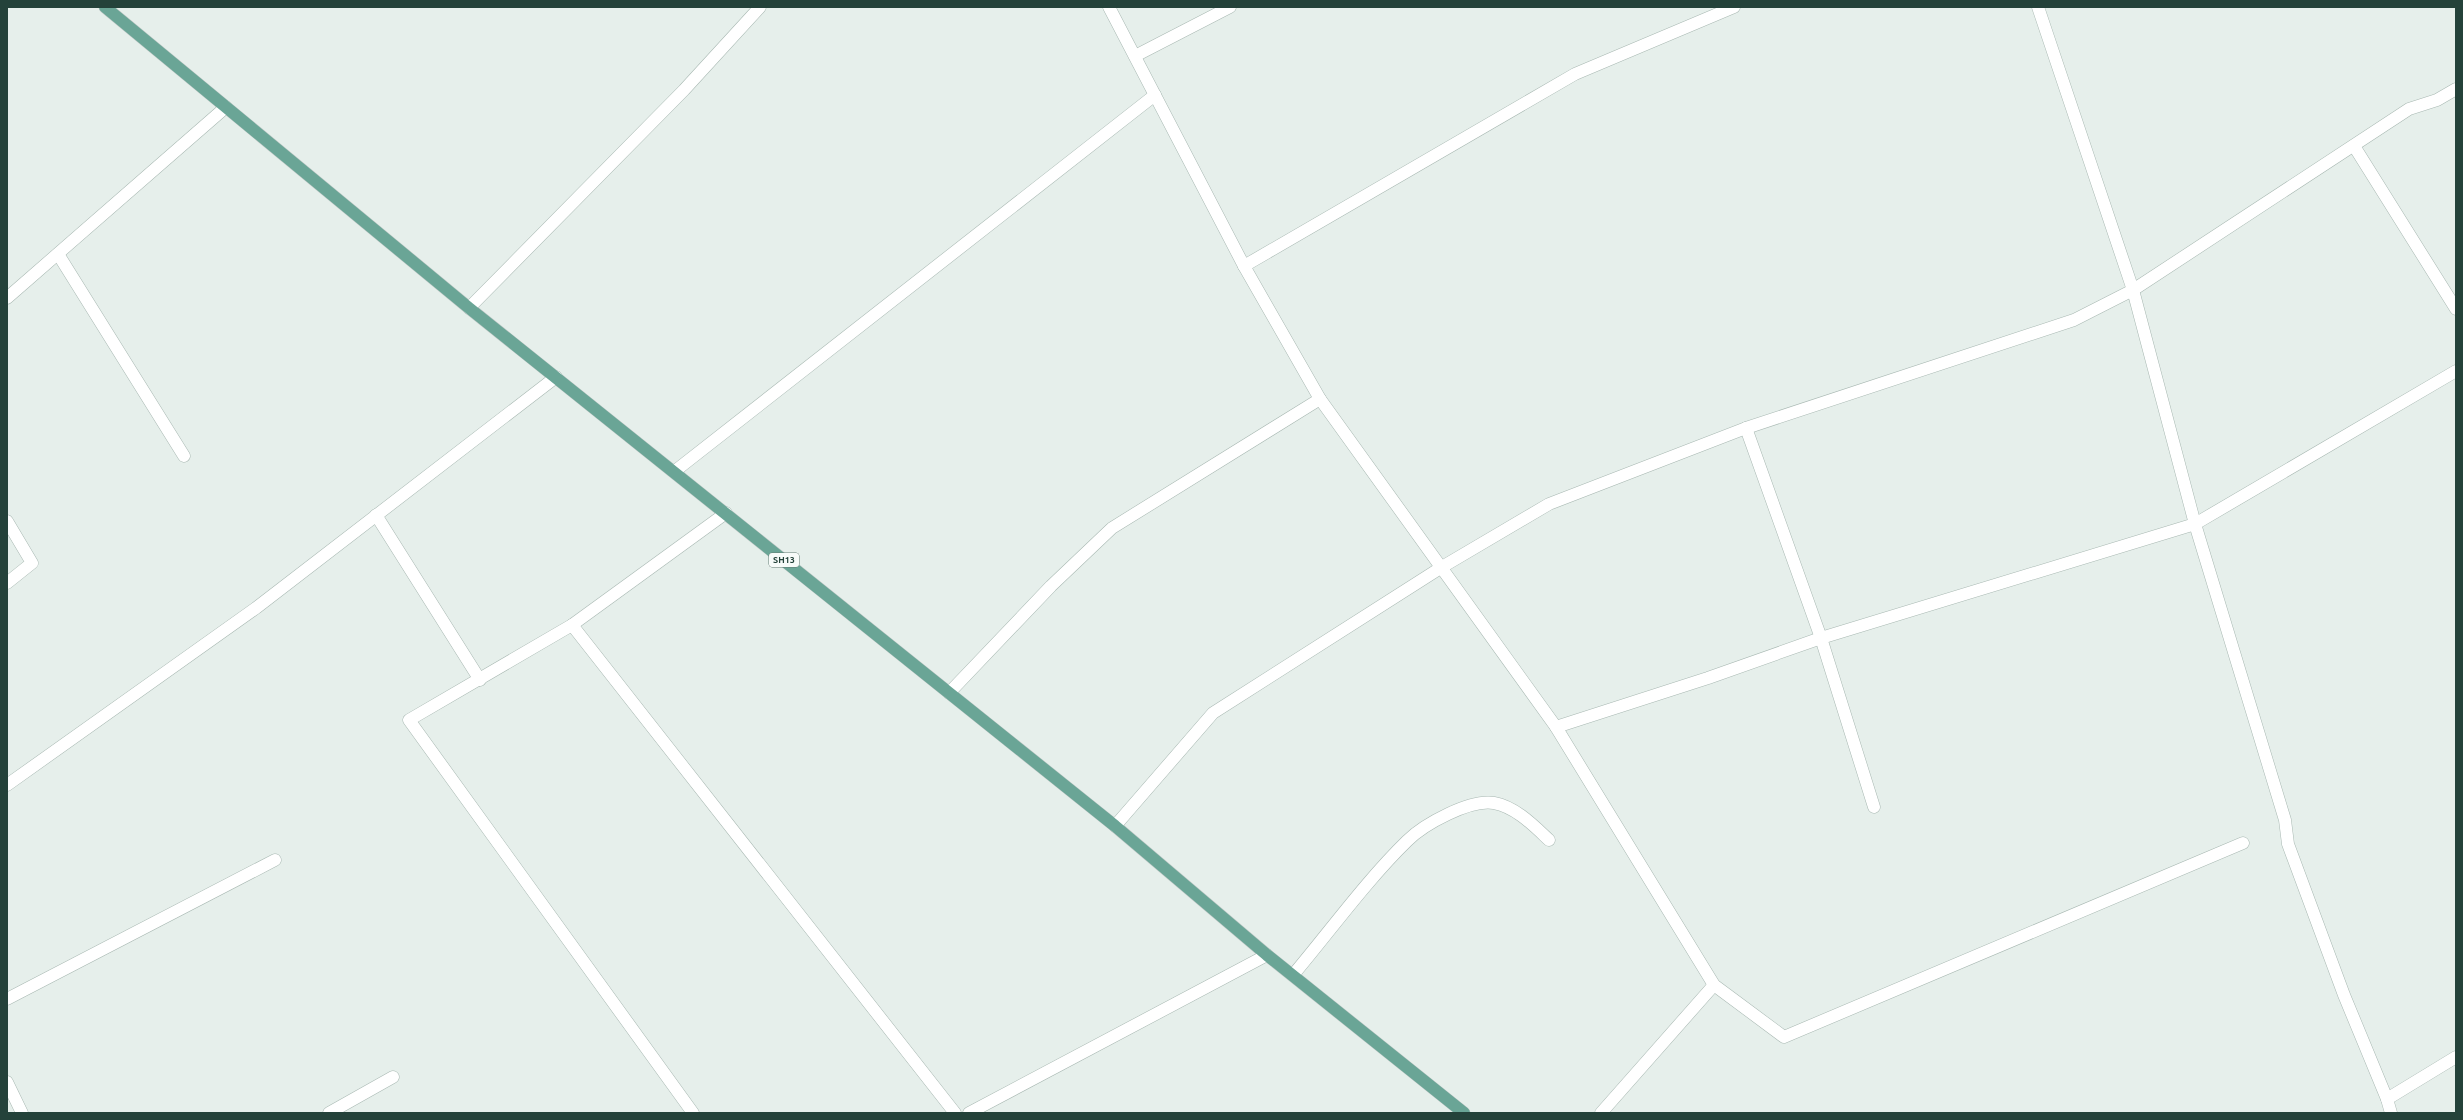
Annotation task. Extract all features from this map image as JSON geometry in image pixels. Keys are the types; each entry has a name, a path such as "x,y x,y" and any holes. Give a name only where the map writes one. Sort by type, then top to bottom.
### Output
{"main road":[{"name":"SH13","path":"105,7 469,308 675,471 1115,826 1267,954 1464,1113"}],"street":[{"path":"469,308 684,90 760,7"},
{"path":"1109,7 1136,56 1244,266 1320,399 1556,727 1714,984 1784,1037 2243,842"},
{"path":"1136,56 1230,7"},
{"path":"1244,266 1575,74 1734,7"},
{"path":"2038,7 2134,290 2194,524 2285,820 2288,844 2344,995 2387,1099 2391,1113"},
{"path":"1115,826 1213,713 1442,567 1549,504 1746,428 2074,320 2134,290 2409,109 2438,100 2456,89"},
{"path":"675,471 1155,95"},
{"path":"7,298 226,107"},
{"path":"2354,146 2456,309"},
{"path":"58,254 184,456"},
{"path":"1556,727 1708,678 1821,638 2194,524 2456,371"},
{"path":"7,785 256,608 556,377"},
{"path":"949,693 1051,586 1112,528 1320,399"},
{"path":"1746,428 1821,638 1874,807"},
{"path":"693,1113 409,720 572,625 726,512"},
{"path":"376,515 480,680"},
{"path":"7,521 32,563 7,582"},
{"path":"572,625 955,1113"},
{"path":"1293,975 1408,840 1436,821 1471,804 1495,803 1519,813 1549,840"},
{"path":"7,999 275,860"},
{"path":"969,1113 1267,954"},
{"path":"1601,1113 1714,984"},
{"path":"2387,1099 2456,1057"},
{"path":"329,1113 392,1077"},
{"path":"7,1082 22,1113"}]}
